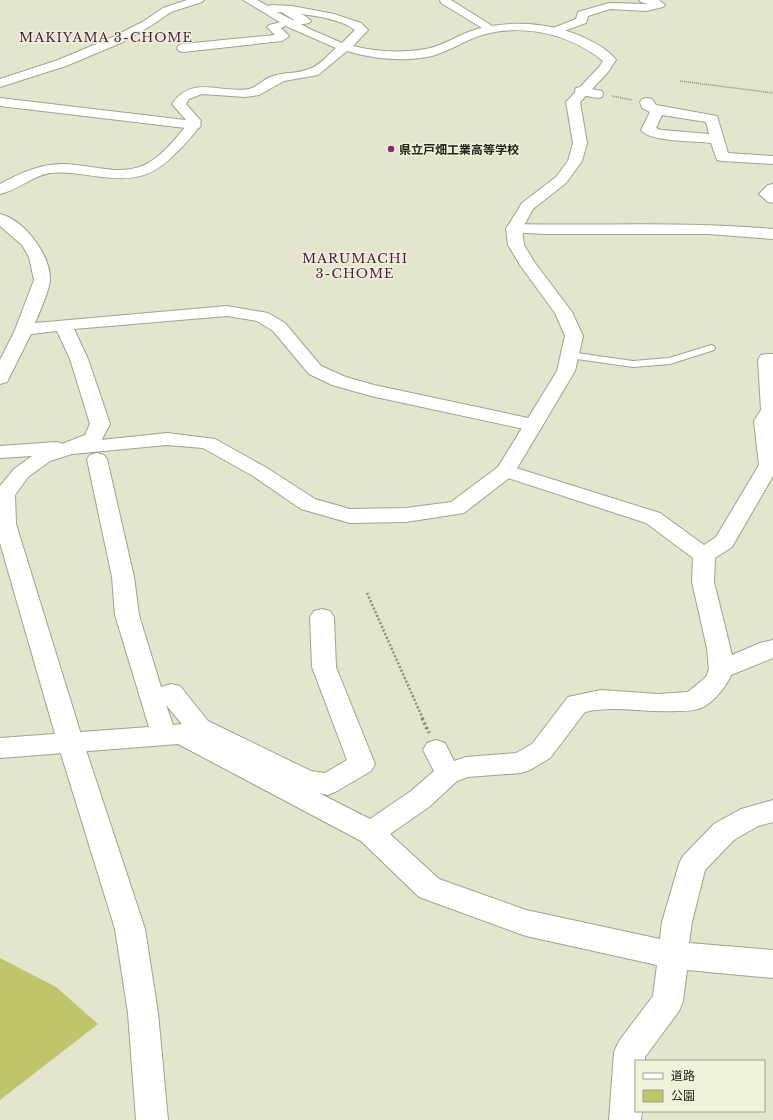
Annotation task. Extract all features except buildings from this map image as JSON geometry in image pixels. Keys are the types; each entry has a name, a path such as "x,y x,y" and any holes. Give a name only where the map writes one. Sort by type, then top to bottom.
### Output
{"street":[{"path":"0,83 62,63 112,42 148,23 170,8 198,0"},
{"path":"552,32 582,21 582,14 609,6 646,8 659,5 645,0"},
{"path":"445,1 491,29"},
{"path":"155,3 170,8"},
{"path":"194,125 194,121 179,104 182,98 191,92 205,90 253,93 274,80 314,72 323,67 362,30 359,25 327,16 256,4"},
{"path":"0,452 69,448 167,439 208,443 260,472 308,504 350,516 406,515 457,508 506,471 566,371 574,336 563,312 528,265 516,245 514,229 528,206 561,180 575,161 580,143 573,102 589,93 608,66 610,60 603,53 582,40 522,26 491,29 478,32 430,53 371,53 343,47 316,37 256,4"},
{"path":"288,9 289,14 304,21 298,22"},
{"path":"183,48 278,38 283,36 273,27 281,25"},
{"path":"0,102 194,125"},
{"path":"717,139 659,134 648,130 652,106 712,119 722,157 773,160"},
{"path":"0,190 32,173 51,169 68,168 117,174 148,169 156,164 178,143 194,125"},
{"path":"773,188 766,194 773,199"},
{"path":"0,219 11,226 29,243 37,257 42,280 24,330 0,378"},
{"path":"514,229 558,231 686,228 740,230 773,234"},
{"path":"24,330 63,325 227,311 262,317 279,327 315,370 339,381 371,390 533,425"},
{"path":"63,325 79,359 100,424 93,439 43,457 21,473 2,491 5,524 70,741 130,929 144,1013 152,1120"},
{"path":"704,555 724,542 769,465 764,421 771,410 767,359 773,358"},
{"path":"97,459 123,577 127,615 164,735"},
{"path":"506,471 653,518 704,555"},
{"path":"371,833 420,800 448,774 466,766 520,762 541,751 577,704 601,699 658,704 694,701 716,682 721,669 719,648 703,582 704,555"},
{"path":"152,699 171,693 199,728 307,781 328,784 362,764 324,667 322,617"},
{"path":"721,669 773,648"},
{"path":"0,748 70,741 181,734 371,833 429,888 526,923 674,955 773,964"},
{"path":"436,750 448,774"},
{"path":"625,1120 630,1052 668,1000 677,922 693,864 724,832 751,817 773,811"}],"lane":[{"path":"570,355 633,364 670,361 711,348"}],"path":[{"path":"680,81 773,93"},
{"path":"589,93 652,106"},
{"path":"367,593 436,750"}],"green space":[{"path":"0,958 56,987 98,1024 0,1100"}],"place":[{"name":"県立戸畑工業高等学校","path":"391,149"}],"district":[{"name":"MAKIYAMA 3-CHOME","path":"106,37"},
{"name":"MARUMACHI 3-CHOME","path":"355,266"}]}
